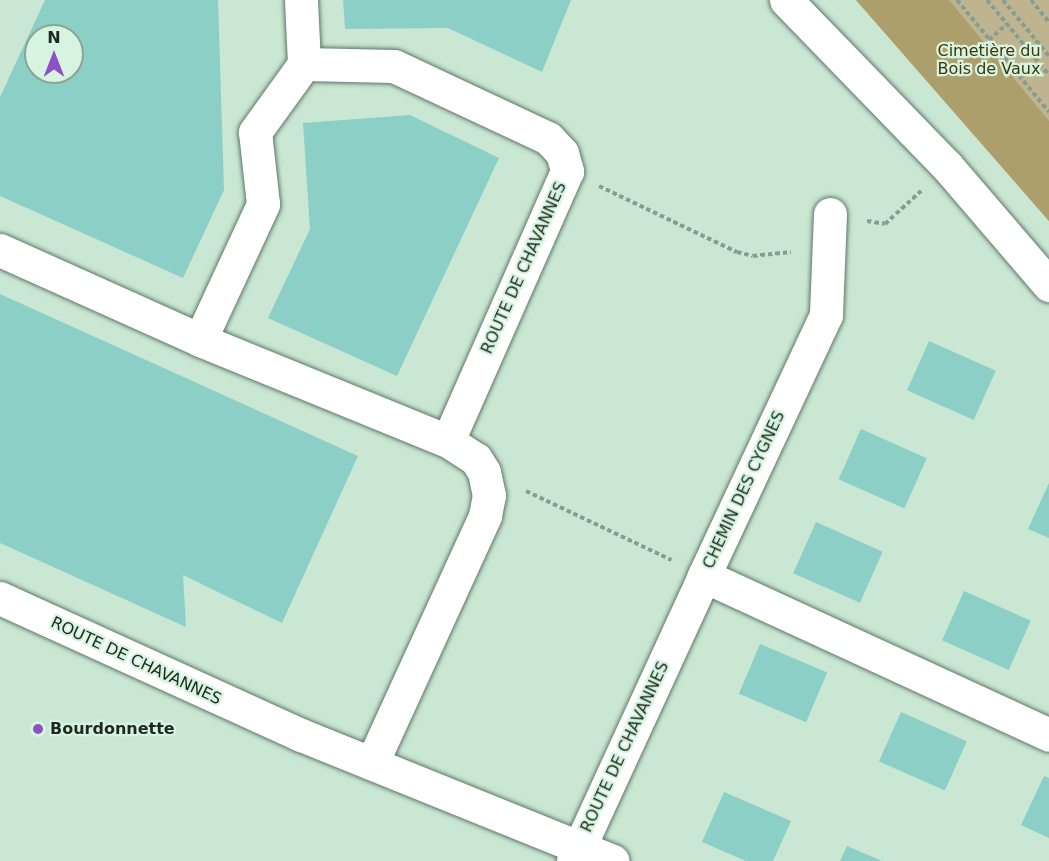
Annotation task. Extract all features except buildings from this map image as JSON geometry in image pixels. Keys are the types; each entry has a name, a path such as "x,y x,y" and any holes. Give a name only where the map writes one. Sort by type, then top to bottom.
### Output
{"street":[{"path":"200,340 263,204 255,132 304,64 301,0"},
{"path":"786,0 947,166 1049,285"},
{"name":"ROUTE DE CHAVANNES","path":"304,64 394,66 548,138 562,153 567,171 447,441"},
{"name":"CHEMIN DES CYGNES","path":"830,214 826,315 704,576 1049,735"},
{"path":"0,250 200,340 447,441 476,459 484,472 489,495 485,516 372,763"},
{"name":"ROUTE DE CHAVANNES","path":"0,598 170,678 372,763 576,853 704,576"},
{"path":"576,853 613,861"}],"path":[{"path":"957,0 1049,112"},
{"path":"987,0 1049,75"},
{"path":"1003,0 1049,56"},
{"path":"1032,0 1049,22"},
{"path":"989,40 1007,24"},
{"path":"567,171 753,256 788,254 830,214 885,224 921,190"},
{"path":"484,472 644,546"}],"green space":[{"name":"Cimetière du Bois de Vaux","path":"856,0 1049,0 1049,221"},
{"name":"Cimetière du Bois de Vaux","path":"856,0 949,0 1049,121 1049,221"}],"place":[{"name":"Bourdonnette","path":"38,729"}]}
